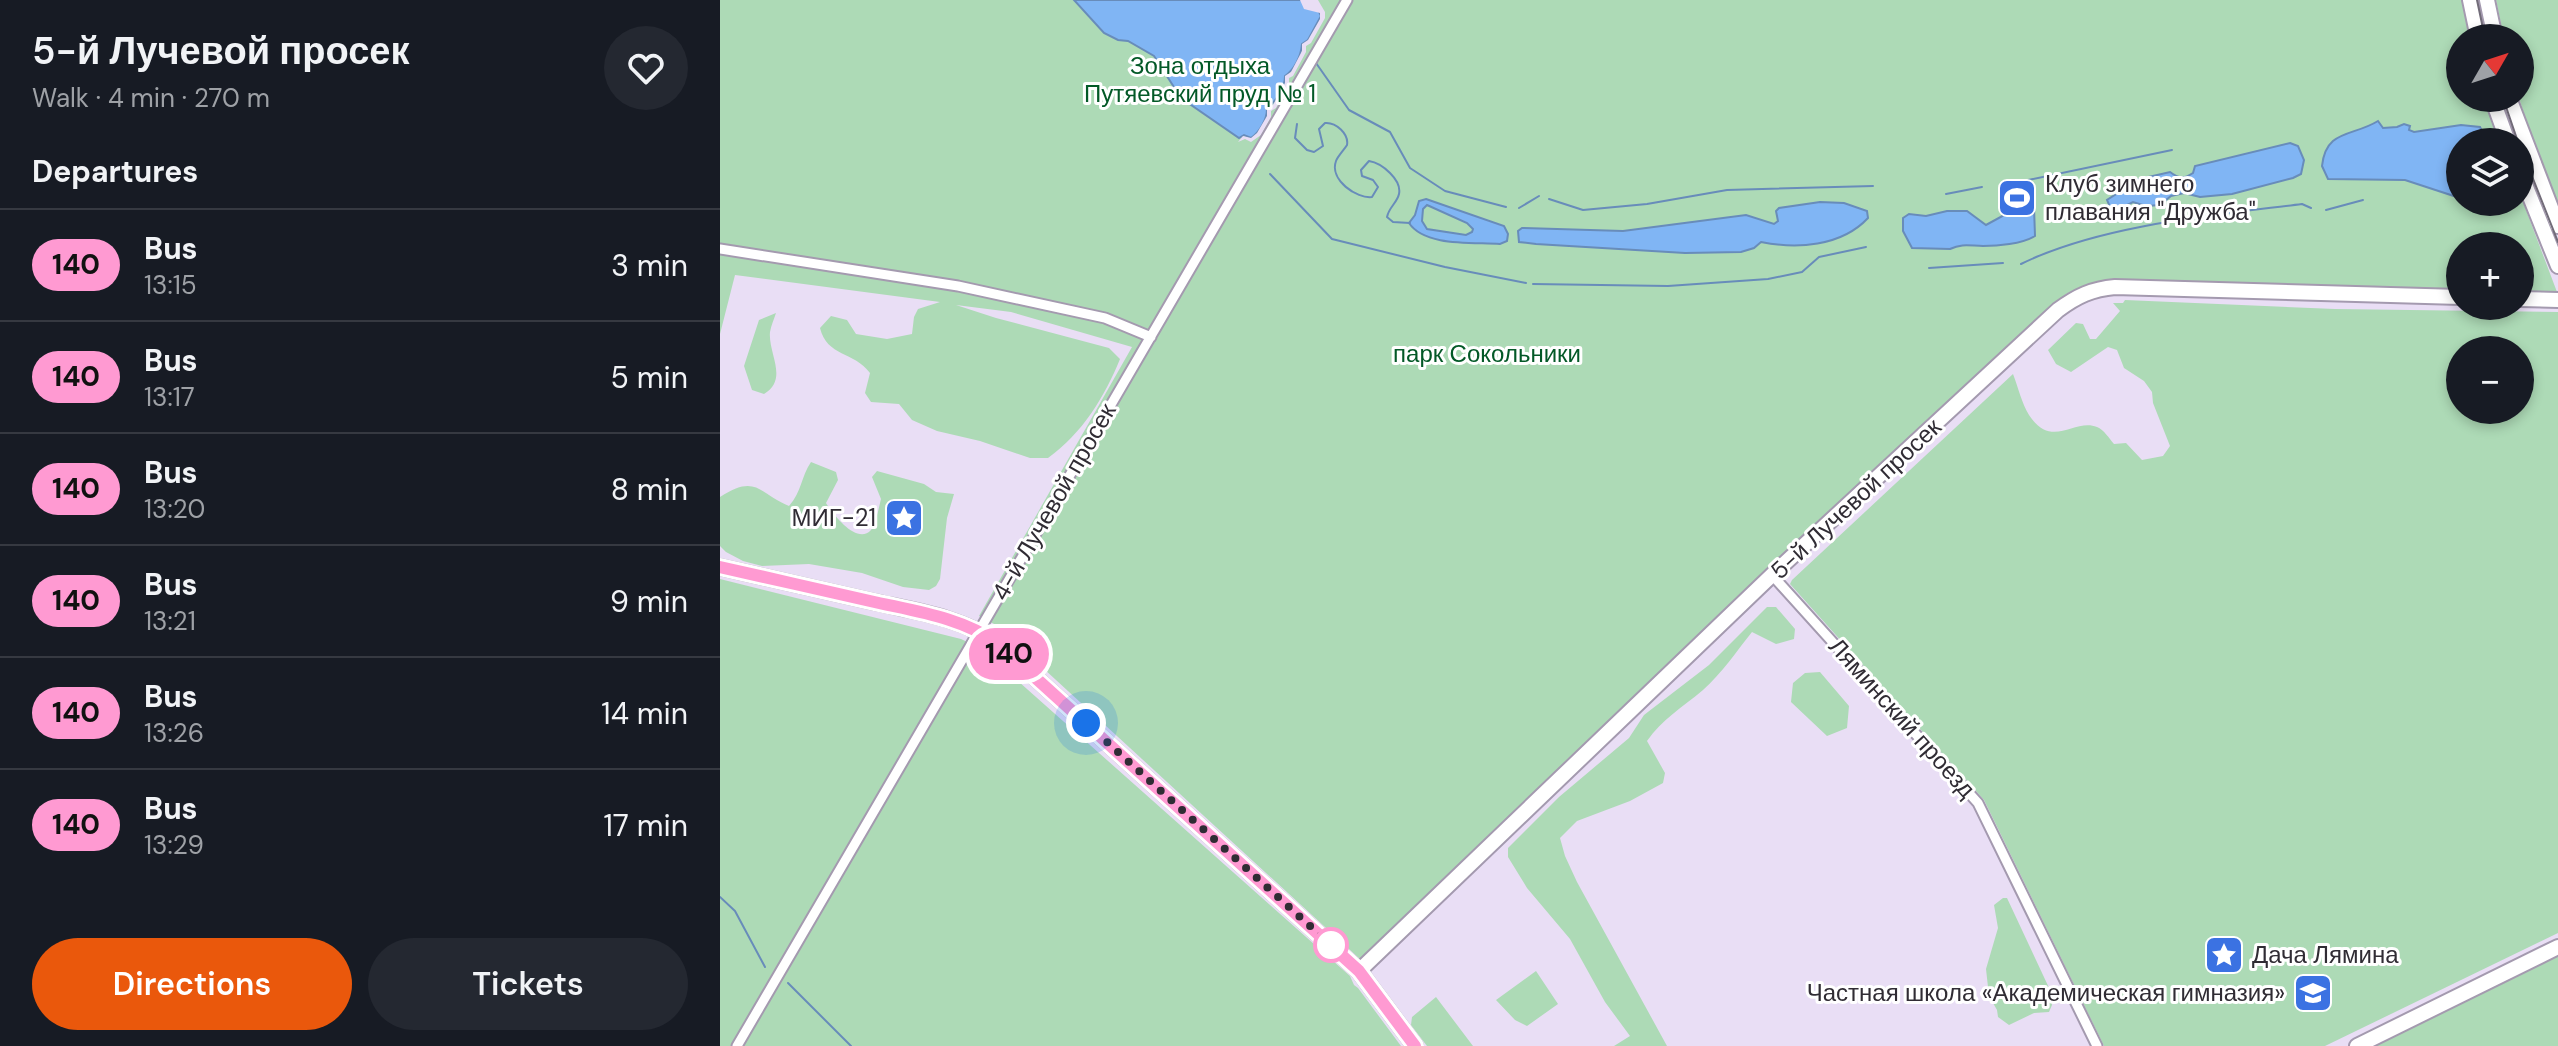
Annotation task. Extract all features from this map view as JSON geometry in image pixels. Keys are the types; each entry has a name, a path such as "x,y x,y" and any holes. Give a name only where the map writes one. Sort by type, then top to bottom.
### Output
{"street":[{"name":"4-й Лучевой просек","path":"737,1046 1347,0"},
{"path":"2470,0 2475,24"},
{"path":"2487,0 2492,24"},
{"path":"2514,112 2558,226"},
{"path":"2534,207 2558,266"},
{"path":"720,249 958,286 1105,318 1151,337"},
{"name":"5-й Лучевой просек","path":"1359,971 1772,575 2074,298 2094,289 2161,288 2446,297"},
{"path":"2534,299 2558,300"},
{"path":"720,567 964,623 979,630 1359,971 1415,1046"},
{"name":"Ляминский проезд","path":"1772,575 1978,803 2097,1046"},
{"path":"2357,1046 2558,947"}],"green space":[{"name":"парк Сокольники","path":"720,0 2463,0 2469,24 2446,24 2446,112 2490,112 2495,128 2446,128 2446,216 2528,216 2557,292 2534,291 2534,232 2446,232 2446,290 2103,283 2085,285 2066,294 1362,961 996,625 979,616 1132,347 1011,312 956,305 1109,348 1120,359 1100,400 1082,426 1048,458 1030,458 937,431 912,420 899,404 871,402 865,393 870,373 829,344 820,328 831,316 847,320 856,334 887,339 912,334 918,309 940,302 735,275 720,334"},
{"path":"2496,0 2558,0 2558,206 2534,144 2534,128 2529,128 2524,112 2534,112 2534,24 2501,24"},
{"path":"2125,300 2446,310 2446,320 2534,320 2534,312 2558,312 2558,933 2325,1046 2104,1046 1984,800 1790,584 2013,374 2029,415 2046,430 2055,432 2088,425 2097,427 2114,444 2126,443 2142,460 2163,456 2170,446 2153,403 2152,392 2144,381 2124,368 2117,350 2108,347 2071,372 2056,364 2048,350 2076,323 2083,324 2090,339 2096,339 2120,311 2113,303 2123,303"},
{"path":"776,313 770,332 776,366 775,381 764,394 752,390 744,366 759,320"},
{"path":"811,462 836,472 838,480 826,503 846,526 859,534 871,530 877,515 881,499 872,477 877,471 924,484 936,492 954,494 947,518 940,579 936,586 929,590 903,587 862,573 809,564 762,566 743,561 720,546 720,497 732,490 750,486 789,506"},
{"path":"720,579 961,639 982,649 1350,976 1401,1046 720,1046"},
{"path":"1767,607 1776,607 1795,629 1794,639 1776,644 1752,632 1710,683 1666,720 1647,741 1665,773 1663,783 1630,801 1577,821 1560,838 1577,882 1667,1046 1614,1046 1630,1036 1605,1002 1570,939 1527,888 1508,857 1508,848 1559,797 1629,738 1644,715 1709,665"},
{"path":"1820,672 1849,706 1847,728 1827,736 1791,702 1793,683 1805,673"},
{"path":"2007,898 2050,990 2052,1005 2049,1012 2034,1013 2009,1025 1998,1017 1989,996 1986,969 1998,928 1994,905"},
{"path":"2558,955 2558,1046 2372,1046"},
{"path":"1536,971 1558,1004 1527,1026 1515,1020 1496,1000"},
{"path":"1436,997 1473,1046 1427,1046 1411,1025 1412,1017"}],"water":[{"path":"1074,0 1314,0 1321,16 1308,40 1302,44 1297,62 1285,76 1282,90 1267,109 1260,129 1251,138 1244,135 1239,138 1181,98 1154,56 1128,41 1104,33"},
{"path":"2378,121 2383,128 2404,124 2414,132 2461,125 2480,128 2446,128 2446,193 2405,180 2328,179 2322,166 2329,146 2342,136"},
{"path":"2290,143 2298,146 2304,160 2301,174 2293,178 2232,194 2200,197 2184,193 2171,196 2160,205 2146,206 2133,202 2117,210 2110,207 2107,200 2131,181 2170,172 2184,177 2193,173 2195,166"},
{"path":"1426,199 1504,226 1507,241 1500,244 1464,243 1426,236 1409,223 1419,201","holes":["1427,205 1467,223 1473,229 1466,235 1427,229 1422,221 1423,209"]},
{"path":"1820,202 1844,203 1867,211 1868,218 1845,235 1818,244 1761,242 1741,252 1685,253 1519,242 1518,231 1522,228 1623,231 1746,215 1774,224 1778,221 1776,211 1779,208"},
{"path":"2028,202 2034,207 2035,236 2017,243 1963,245 1950,249 1912,248 1903,231 1903,218 1909,214 1926,216 1947,211 1967,211 1986,225"}],"pier":[{"path":"1300,0 1318,0 1325,18 1311,43 1306,46 1306,52 1289,78 1276,108 1271,111 1261,135 1251,142 1245,139 1238,142 1243,136 1251,138 1257,133 1267,116 1267,109 1273,105 1285,83 1285,76 1291,72 1302,51 1302,44 1308,40 1320,19 1320,13 1304,9"}],"waterway":[{"path":"1316,63 1349,110 1390,132 1410,168 1445,191 1506,207"},
{"path":"1297,124 1295,138 1307,150 1314,152 1323,146 1319,129 1325,123 1341,130 1347,145 1336,161 1340,181 1359,195 1372,197 1378,187 1373,180 1362,176 1361,170 1369,161 1380,165 1394,178 1399,189 1387,217 1393,222 1410,223"},
{"path":"2009,184 2172,150"},
{"path":"1270,174 1332,239 1526,283"},
{"path":"1549,199 1583,210 1647,204 1727,190 1873,186"},
{"path":"1946,194 1982,187"},
{"path":"1519,208 1539,196"},
{"path":"2326,210 2363,200"},
{"path":"2021,264 2086,240 2158,224 2302,204 2311,208"},
{"path":"1533,284 1668,286 1768,279 1802,272 1819,257 1866,247"},
{"path":"1929,268 2003,263"},
{"path":"720,897 735,911 765,967"},
{"path":"788,983 851,1046"}],"tram line":[{"path":"2477,0 2482,24"},
{"path":"2508,112 2513,128"},
{"path":"2534,181 2558,242"}],"bus line":[{"name":"140","path":"720,567 964,623 979,630 1359,971 1415,1046"}],"place":[{"name":"Клуб зимнего плавания \"Дружба\"","path":"2017,198"},
{"name":"МИГ-21","path":"904,518"},
{"name":"Дача Лямина","path":"2224,955"},
{"name":"Частная школа «Академическая гимназия»","path":"2313,993"}],"route":[{"path":"1086,723 1331,945"}],"park label":[{"name":"Зона отдыха Путяевский пруд № 1","path":"1200,80"}]}
